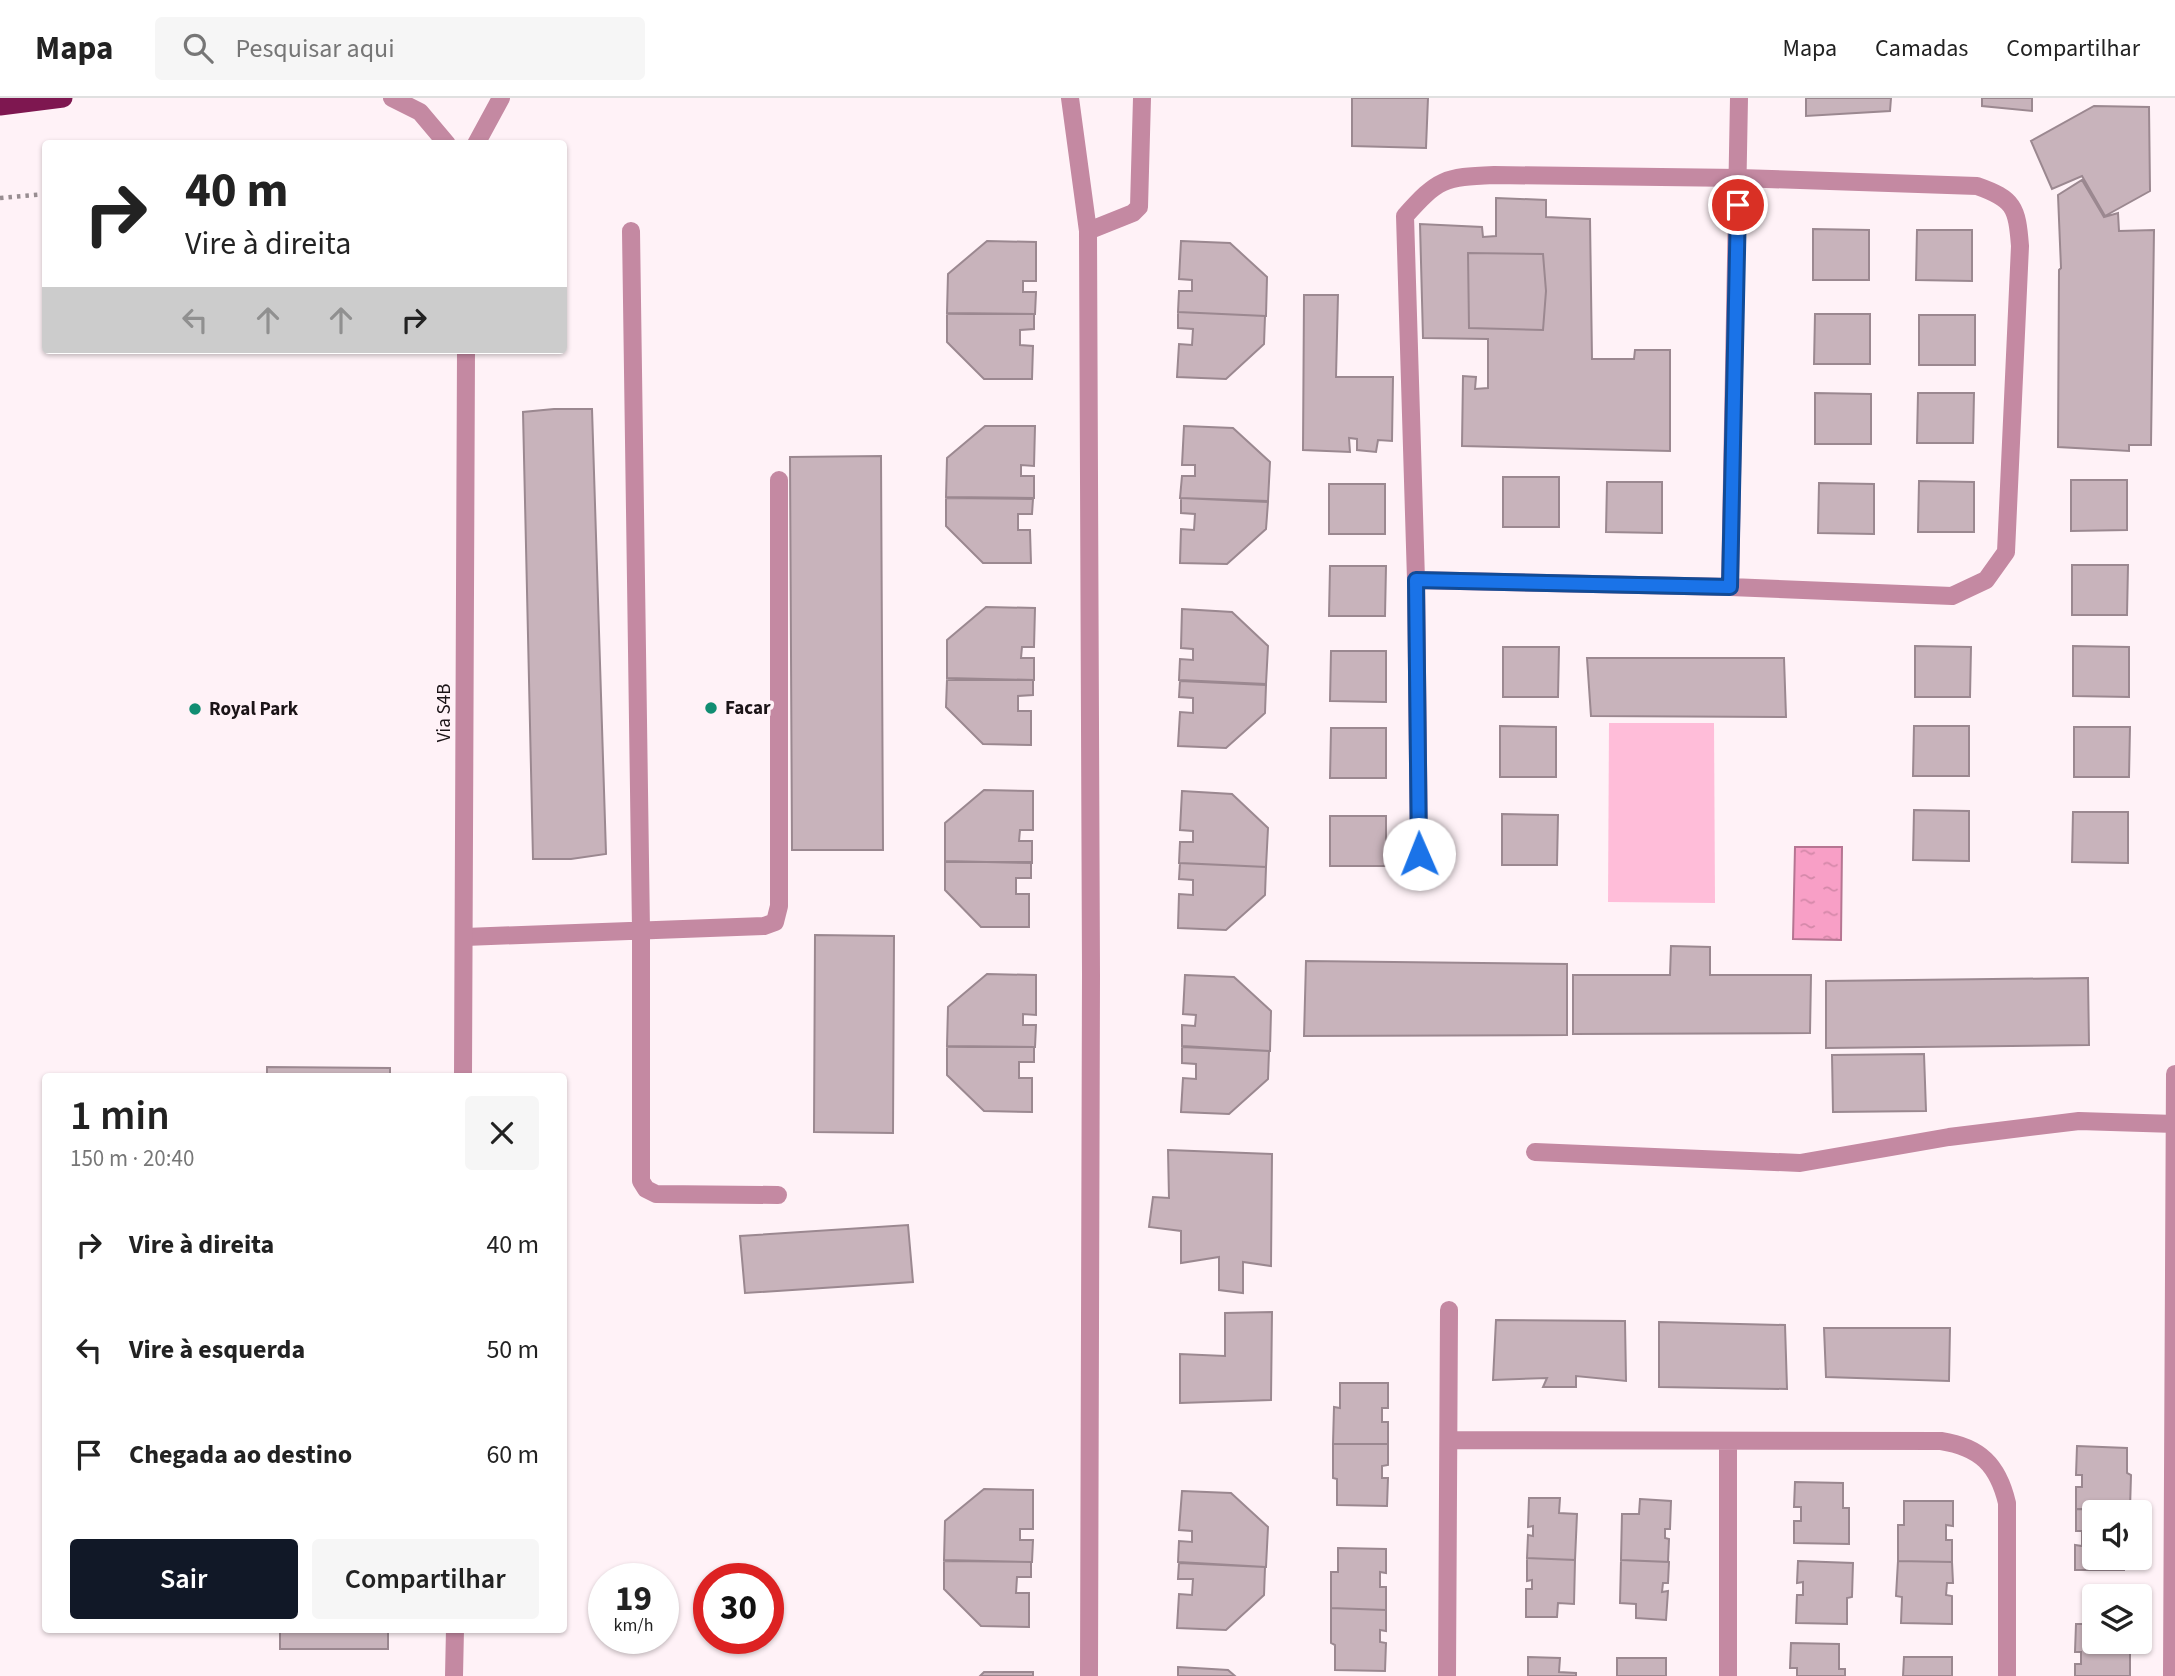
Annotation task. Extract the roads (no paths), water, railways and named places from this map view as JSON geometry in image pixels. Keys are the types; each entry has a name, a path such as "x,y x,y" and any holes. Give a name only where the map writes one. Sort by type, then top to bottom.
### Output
{"highway":[{"path":"0,106 63,98"}],"street":[{"path":"392,98 419,112 444,140"},
{"path":"478,140 501,98"},
{"path":"1070,98 1088,231 1091,974 1089,1676"},
{"path":"1088,231 1133,213 1139,207 1142,98"},
{"path":"1730,587 1739,98"},
{"path":"1416,580 1730,587 1952,596 1986,580 2006,552 2020,246 2018,217 2001,194 1977,186 1739,178 1494,175 1457,177 1430,189 1405,216 1416,580 1419,854"},
{"path":"631,232 641,930 641,1181 646,1189 656,1194 778,1195"},
{"name":"Via S4B","path":"463,1073 466,354"},
{"path":"465,937 764,926 775,922 779,906 779,480"},
{"path":"2172,1676 2175,1074"},
{"path":"1535,1152 1800,1163 1949,1137 2079,1121 2175,1124"},
{"path":"1447,1676 1449,1310"},
{"path":"1449,1440 1941,1441 1959,1444 1988,1461 1999,1476 2007,1503 2007,1676"},
{"path":"1728,1441 1728,1676"},
{"path":"454,1633 454,1676"}],"water":[{"path":"1795,847 1842,847 1841,940 1793,939"}],"place":[{"name":"Facar","path":"711,708"},
{"name":"Royal Park","path":"195,709"}]}
